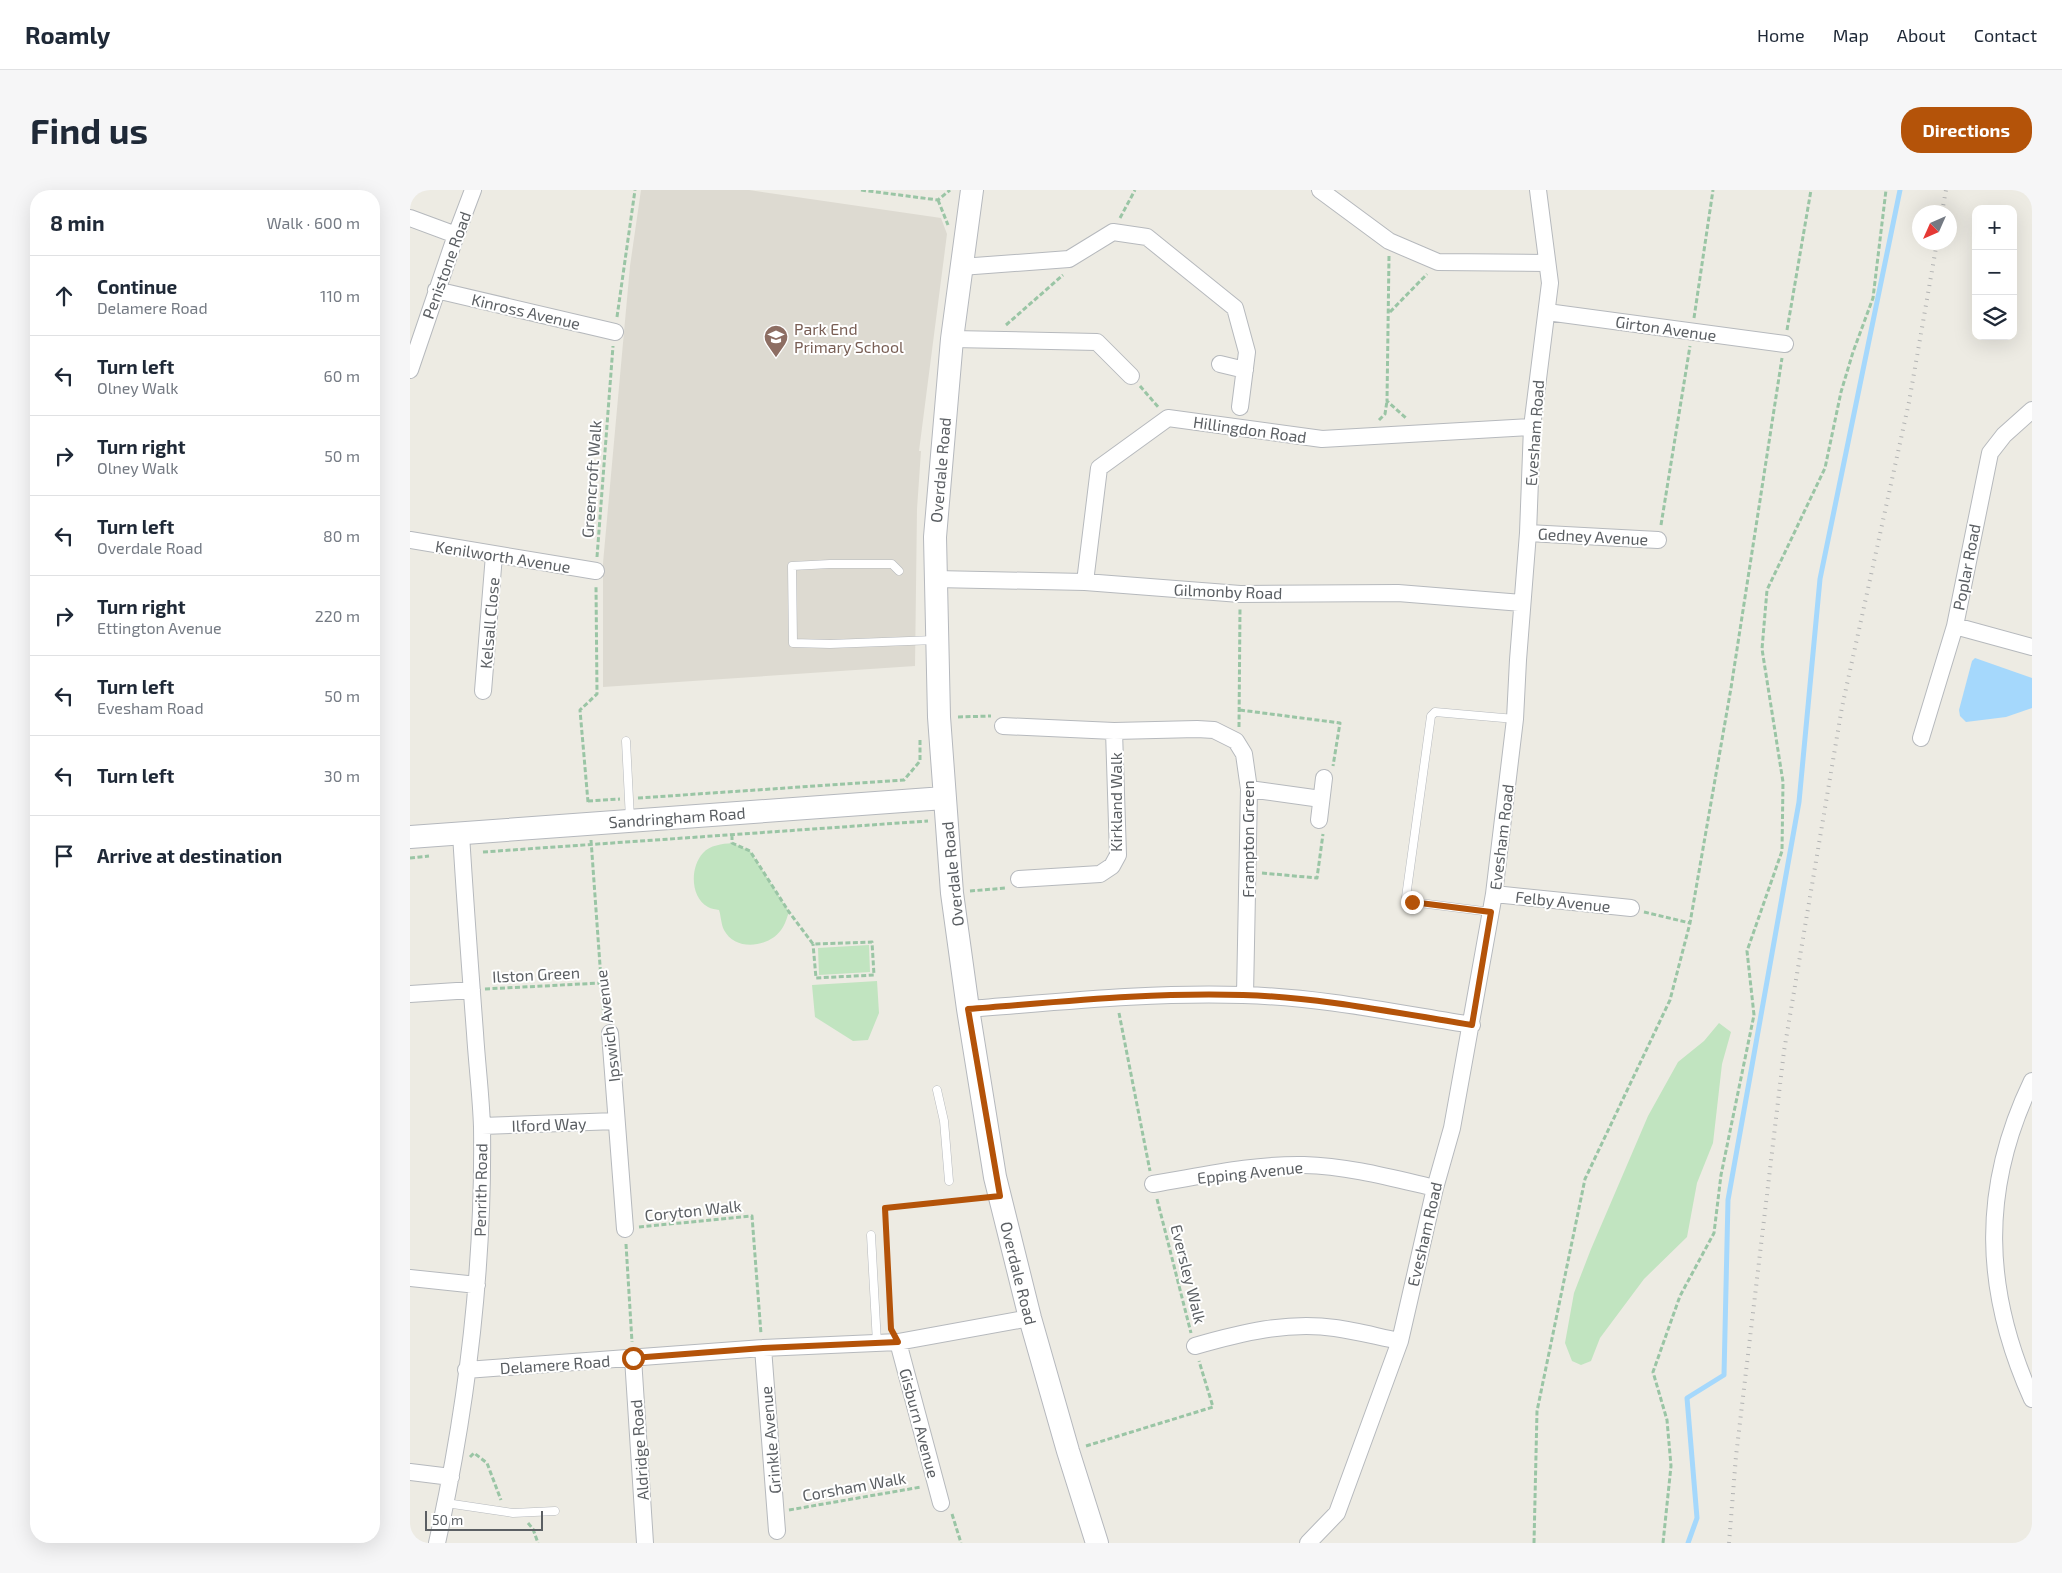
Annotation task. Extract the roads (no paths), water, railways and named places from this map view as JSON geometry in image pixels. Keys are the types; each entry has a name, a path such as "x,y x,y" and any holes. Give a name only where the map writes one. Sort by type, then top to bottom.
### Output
{"street":[{"name":"Penistone Road","path":"410,370 436,290 473,190"},
{"name":"Overdale Road","path":"972,190 952,339 935,536 940,717 952,893 968,1009 1000,1196 1030,1318 1068,1451 1097,1543"},
{"path":"1320,190 1389,241 1438,262 1547,263"},
{"name":"Evesham Road","path":"1308,1543 1337,1513 1400,1341 1435,1188 1452,1128 1472,1025 1494,894 1515,719 1528,533 1532,427 1550,283 1538,190"},
{"path":"410,218 456,235"},
{"path":"961,266 1069,259 1113,232 1146,237 1235,308 1247,352 1240,407"},
{"name":"Kinross Avenue","path":"436,290 615,332"},
{"name":"Girton Avenue","path":"1547,312 1785,344"},
{"path":"952,339 1096,342 1131,376"},
{"path":"1220,364 1244,370"},
{"name":"Poplar Road","path":"1921,738 1955,626 1990,454 2004,435 2032,410"},
{"name":"Hillingdon Road","path":"1085,582 1099,468 1168,418 1322,439 1532,427"},
{"name":"Gedney Avenue","path":"1528,533 1658,540"},
{"name":"Kenilworth Avenue","path":"410,540 596,571"},
{"name":"Kelsall Close","path":"483,691 494,555"},
{"name":"Gilmonby Road","path":"935,579 1085,582 1240,594 1398,593 1522,603"},
{"path":"1955,626 2032,647"},
{"name":"Frampton Green","path":"1003,726 1114,731 1214,730 1236,742 1244,754 1249,789 1245,995"},
{"name":"Kirkland Walk","path":"1018,879 1100,874 1112,866 1118,854 1114,731"},
{"path":"1318,820 1324,778"},
{"path":"1249,789 1321,799"},
{"name":"Sandringham Road","path":"410,837 461,844 591,835 630,821 945,809"},
{"name":"Penrith Road","path":"437,1543 451,1477 466,1370 477,1285 481,1212 482,1126 461,844"},
{"name":"Felby Avenue","path":"1494,894 1631,908"},
{"path":"410,994 472,990"},
{"path":"968,1009 1116,997 1177,994 1245,995 1338,1004 1472,1025"},
{"name":"Ipswich Avenue","path":"610,1033 625,1229"},
{"path":"2032,1081 2019,1108 2003,1156 1996,1198 1994,1240 1996,1277 2002,1318 2014,1356 2032,1399"},
{"name":"Ilford Way","path":"482,1126 616,1121"},
{"name":"Epping Avenue","path":"1153,1184 1245,1169 1304,1165 1362,1171 1435,1188"},
{"path":"410,1278 477,1285"},
{"name":"Delamere Road","path":"466,1370 763,1348 898,1342 1030,1318"},
{"path":"1195,1346 1245,1332 1288,1327 1334,1328 1400,1341"},
{"name":"Gisburn Avenue","path":"898,1342 941,1503"},
{"name":"Grinkle Avenue","path":"763,1348 777,1531"},
{"name":"Aldridge Road","path":"633,1358 644,1543"},
{"path":"410,1472 451,1477"}],"lane":[{"path":"899,571 892,564 792,566 793,643 830,644 937,640"},
{"path":"1491,912 1412,902 1406,897 1431,716 1435,712 1515,719"},
{"path":"626,742 630,821"},
{"path":"937,1090 944,1121 949,1180"},
{"path":"871,1236 877,1343"},
{"path":"446,1503 513,1513 555,1511"}],"water":[{"path":"1975,658 2032,678 2032,708 2006,717 1966,722 1960,716 1959,710 1972,661"}],"waterway":[{"path":"1688,1543 1697,1518 1687,1398 1724,1375 1728,1200 1799,802 1820,579 1900,190"}],"railway":[{"path":"1943,205 1946,190"},
{"path":"1729,1543 1736,1456 1784,1051 1842,707 1909,402 1936,250"}],"place":[{"name":"Park End Primary School","path":"776,358"}]}
